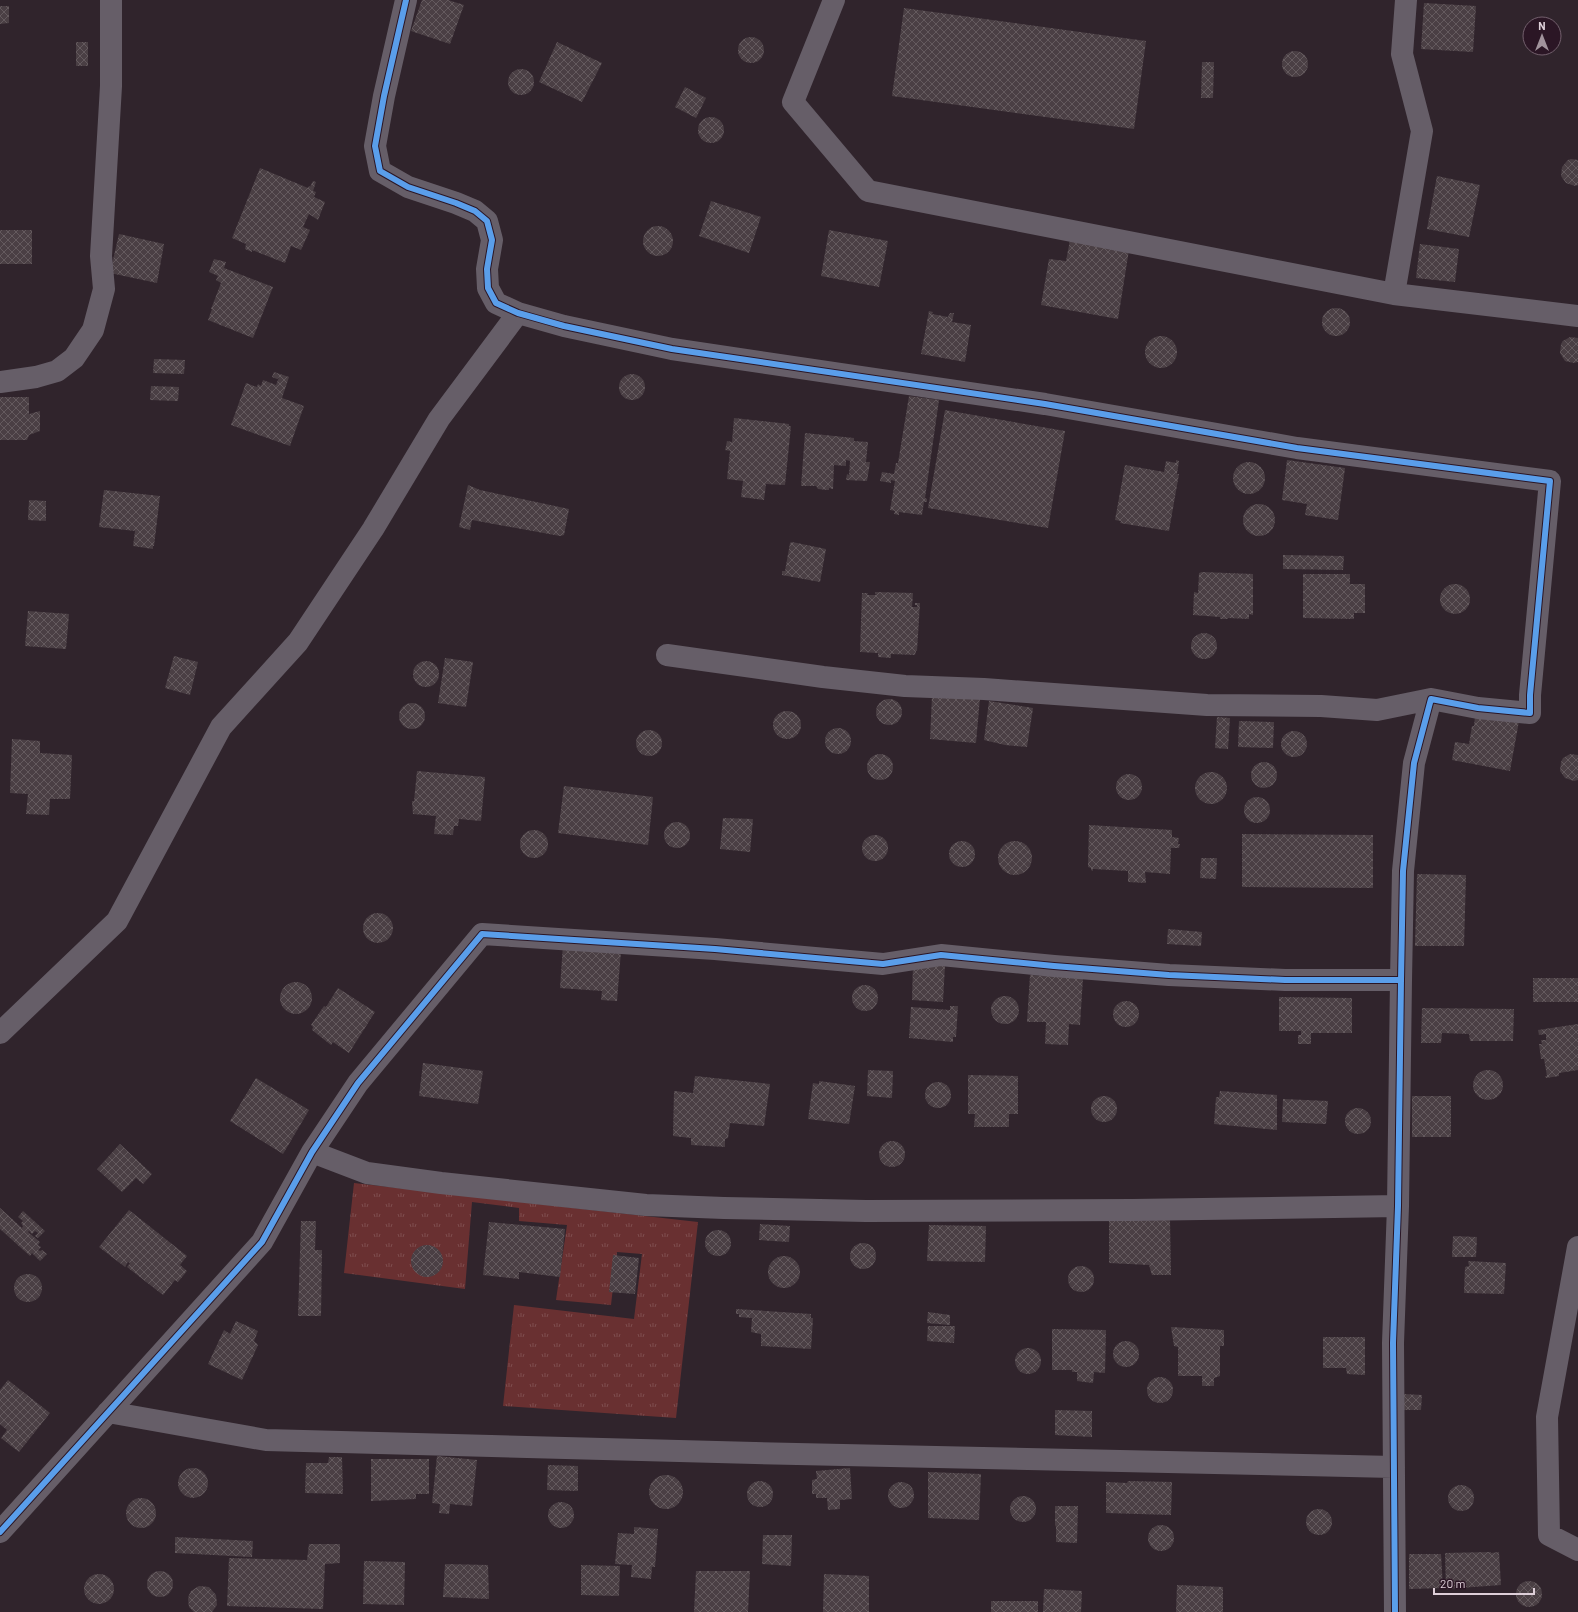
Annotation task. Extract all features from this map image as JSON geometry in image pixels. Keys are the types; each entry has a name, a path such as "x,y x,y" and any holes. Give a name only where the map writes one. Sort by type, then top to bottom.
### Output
{"street":[{"path":"0,382 36,377 57,371 74,358 93,330 104,289 101,256 111,86 111,0"},
{"path":"406,0 384,96 375,146 380,171 408,187 476,211 487,221 492,240 487,269 488,288 496,303 518,313 564,326 672,349 1045,404 1297,448 1550,481 1530,695 1530,714 1478,708 1432,699 1377,710 1322,706 1207,705 992,690 905,686 824,677 667,655"},
{"path":"834,0 793,102 868,191 1394,294 1578,316"},
{"path":"1394,294 1422,131 1402,54 1406,0"},
{"path":"0,1033 117,920 221,727 298,642 373,529 439,419 518,313"},
{"path":"1395,1612 1393,1343 1398,1206 1403,871 1414,763 1432,699"},
{"path":"0,1532 262,1242 312,1152 358,1082 482,934 715,950 883,964 941,954 1054,966 1169,975 1285,980 1401,980"},
{"path":"312,1152 367,1173 441,1183 646,1205 866,1211 1132,1210 1398,1206"},
{"path":"1578,1247 1547,1417 1549,1535 1578,1550"},
{"path":"108,1412 266,1440 763,1454 1394,1467"}],"green space":[{"path":"354,1183 698,1222 676,1418 503,1406 514,1305 634,1319 642,1254 617,1252 611,1305 556,1300 567,1225 519,1221 519,1208 472,1202 465,1289 344,1273"}],"building":[{"path":"422,0 448,0 464,5 450,44 411,31"},
{"path":"1424,3 1476,6 1473,52 1421,49"},
{"path":"0,6 9,6 9,23 0,24"},
{"path":"904,8 1146,41 1134,129 892,96"},
{"path":"751,37 760,41 764,50 760,59 751,63 742,59 738,50 742,41"},
{"path":"76,42 88,42 88,66 76,66"},
{"path":"557,42 602,63 582,102 539,82"},
{"path":"1295,51 1304,55 1308,64 1304,73 1295,77 1286,73 1282,64 1286,55"},
{"path":"1202,62 1214,62 1213,98 1201,98"},
{"path":"521,69 530,73 534,82 530,91 521,95 512,91 508,82 512,73"},
{"path":"685,87 706,98 696,118 675,107"},
{"path":"711,117 720,121 724,130 720,139 711,143 702,139 698,130 702,121"},
{"path":"1568,160 1578,160 1578,185 1575,186 1566,183 1561,176 1562,167"},
{"path":"260,168 308,188 313,181 316,182 313,191 316,192 314,197 325,202 318,220 309,214 303,227 310,230 301,250 291,246 285,263 252,250 252,252 245,249 246,244 232,238"},
{"path":"1437,176 1480,185 1469,237 1427,229"},
{"path":"711,201 761,217 749,253 699,236"},
{"path":"658,226 668,231 673,241 668,251 658,256 648,251 643,241 648,231"},
{"path":"0,230 32,230 32,264 0,264"},
{"path":"829,230 888,241 879,287 821,276"},
{"path":"119,234 164,244 157,283 110,273"},
{"path":"1070,240 1129,250 1118,319 1041,305 1049,259 1066,261"},
{"path":"1420,244 1459,249 1455,282 1416,278"},
{"path":"214,259 226,262 224,268 273,287 253,338 208,320 221,283 216,280 218,276 209,272"},
{"path":"1336,308 1342,309 1346,312 1349,316 1349,328 1346,332 1342,335 1336,336 1330,335 1326,332 1323,328 1322,322 1323,316 1326,312 1330,309"},
{"path":"929,311 933,312 932,314 948,317 950,313 954,313 952,322 971,325 965,362 921,354"},
{"path":"1158,336 1164,336 1174,343 1177,352 1176,358 1170,365 1164,368 1158,368 1148,361 1145,355 1145,349 1152,339"},
{"path":"1570,337 1578,338 1578,362 1574,363 1565,361 1560,353 1561,344"},
{"path":"154,359 185,360 184,374 153,373"},
{"path":"274,372 289,377 282,398 304,406 290,446 231,425 246,383 257,387 258,384 261,386 263,380 276,385 279,377 277,379 272,377"},
{"path":"632,374 641,378 645,387 641,396 632,400 623,396 619,387 623,378"},
{"path":"151,386 179,387 178,401 150,400"},
{"path":"909,396 939,400 925,498 927,499 927,502 924,502 922,515 899,512 899,515 894,514 895,511 890,510 895,481 891,480 891,483 880,481 882,472 894,474 896,463 898,463"},
{"path":"0,397 29,397 29,414 40,411 40,431 29,435 27,440 0,440"},
{"path":"945,410 1065,431 1048,528 928,508"},
{"path":"734,418 789,424 789,426 791,426 785,485 766,484 764,500 741,497 743,481 727,479 730,451 725,450 727,441 732,442"},
{"path":"805,433 854,438 854,441 868,442 866,462 870,462 867,481 846,480 847,474 849,475 850,461 846,460 846,466 834,465 833,489 829,488 829,490 827,490 818,489 816,486 801,486"},
{"path":"1176,460 1179,461 1177,474 1179,474 1169,531 1120,523 1121,521 1115,520 1125,465 1164,472 1166,461 1176,463"},
{"path":"1287,460 1345,468 1338,520 1305,515 1307,504 1282,500"},
{"path":"1246,462 1252,462 1262,469 1265,478 1264,484 1258,491 1252,494 1246,494 1236,487 1233,481 1233,475 1240,465"},
{"path":"468,485 480,490 569,509 564,535 560,536 472,520 470,530 459,527"},
{"path":"104,490 160,496 153,549 133,546 135,531 99,527"},
{"path":"29,500 46,501 46,521 28,520"},
{"path":"1256,504 1262,504 1272,511 1275,520 1274,526 1268,533 1262,536 1256,536 1246,529 1243,523 1243,517 1250,507"},
{"path":"792,542 826,549 820,582 782,575 782,571 785,571 790,543"},
{"path":"1283,555 1344,556 1343,570 1283,569"},
{"path":"1199,573 1253,574 1253,615 1249,614 1249,619 1220,619 1220,617 1193,615 1194,592 1198,593"},
{"path":"1303,574 1350,574 1350,584 1365,584 1365,613 1354,613 1354,619 1303,618"},
{"path":"1455,584 1461,585 1469,593 1469,605 1461,613 1455,614 1449,613 1441,605 1440,599 1441,593 1449,585"},
{"path":"875,592 913,593 912,607 917,607 915,603 920,603 917,651 915,655 891,654 891,658 878,657 878,653 860,652 862,593 868,593 867,595 877,595"},
{"path":"28,611 69,614 66,649 25,646"},
{"path":"1204,633 1214,636 1217,646 1214,656 1204,659 1194,656 1191,646 1194,636"},
{"path":"174,656 198,662 190,695 165,688"},
{"path":"445,658 473,662 466,707 438,703"},
{"path":"426,661 435,665 439,674 435,683 426,687 417,683 413,674 417,665"},
{"path":"932,696 980,698 976,743 930,739"},
{"path":"889,699 898,703 902,712 898,721 889,725 880,721 876,712 880,703"},
{"path":"989,701 1033,708 1027,747 1005,745 984,740"},
{"path":"412,703 421,707 425,716 421,725 412,729 403,725 399,716 403,707"},
{"path":"787,711 793,712 797,715 800,719 800,731 797,735 793,738 787,739 781,738 777,735 774,731 773,725 774,719 777,715 781,712"},
{"path":"1475,716 1519,721 1510,771 1452,760 1455,742 1469,744"},
{"path":"1217,717 1230,718 1228,749 1215,748"},
{"path":"1239,721 1274,722 1273,748 1238,747"},
{"path":"838,728 847,732 851,741 847,750 838,754 829,750 825,741 829,732"},
{"path":"649,730 658,734 662,743 658,752 649,756 640,752 636,743 640,734"},
{"path":"1294,731 1303,735 1307,744 1303,753 1294,757 1285,753 1281,744 1285,735"},
{"path":"12,739 40,741 40,753 72,755 70,799 50,799 49,815 26,814 28,794 10,793"},
{"path":"880,754 889,758 893,767 889,776 880,780 871,776 867,767 871,758"},
{"path":"1570,754 1578,755 1578,780 1574,781 1565,778 1560,771 1563,758"},
{"path":"1264,762 1273,766 1277,775 1273,784 1264,788 1255,784 1251,775 1255,766"},
{"path":"417,771 485,777 481,821 459,819 458,826 454,826 453,835 434,834 436,816 413,814 412,801 414,801"},
{"path":"1214,772 1220,774 1225,779 1227,788 1225,797 1220,802 1208,804 1202,802 1197,797 1195,785 1197,779 1202,774"},
{"path":"1129,774 1138,778 1142,787 1138,796 1129,800 1120,796 1116,787 1120,778"},
{"path":"564,786 653,797 648,845 558,833"},
{"path":"1257,797 1266,801 1270,810 1266,819 1257,823 1248,819 1244,810 1248,801"},
{"path":"723,818 753,819 750,852 720,849"},
{"path":"677,822 686,826 690,835 686,844 677,848 668,844 664,835 668,826"},
{"path":"1089,825 1172,830 1172,837 1179,838 1178,844 1180,844 1179,848 1171,848 1170,874 1145,872 1146,883 1128,882 1128,871 1091,870 1091,868 1088,867"},
{"path":"534,830 540,831 544,834 547,838 547,850 544,854 540,857 534,858 528,857 524,854 521,850 520,844 521,838 524,834 528,831"},
{"path":"1242,834 1373,835 1373,888 1242,887"},
{"path":"875,835 884,839 888,848 884,857 875,861 866,857 862,848 866,839"},
{"path":"962,841 971,845 975,854 971,863 962,867 953,863 949,854 953,845"},
{"path":"1015,841 1021,842 1027,846 1031,852 1031,864 1027,870 1021,874 1015,875 1009,874 1003,870 999,864 998,858 999,852 1003,846 1009,842"},
{"path":"1201,858 1217,858 1216,879 1200,878"},
{"path":"1417,874 1466,875 1464,946 1415,946"},
{"path":"378,913 389,917 393,928 389,939 378,943 367,939 363,928 367,917"},
{"path":"1168,929 1202,932 1201,946 1167,944"},
{"path":"563,944 621,951 617,1001 601,1000 602,991 560,988"},
{"path":"913,964 945,965 943,1002 912,1000"},
{"path":"1030,975 1083,978 1080,1025 1069,1024 1068,1045 1045,1044 1046,1022 1027,1022"},
{"path":"1533,978 1578,978 1578,1002 1533,1002"},
{"path":"296,982 305,985 309,989 312,998 309,1007 305,1011 296,1014 287,1011 283,1007 280,998 283,989 287,985"},
{"path":"865,985 874,989 878,998 874,1007 865,1011 856,1007 852,998 856,989"},
{"path":"338,988 375,1012 349,1053 333,1042 331,1045 312,1030 313,1027 311,1025 324,1006 326,1007"},
{"path":"1005,996 1015,1000 1019,1010 1015,1020 1005,1024 995,1020 991,1010 995,1000"},
{"path":"1279,997 1352,998 1352,1033 1311,1033 1311,1044 1298,1044 1298,1035 1301,1035 1301,1031 1279,1031"},
{"path":"1126,1001 1135,1005 1139,1014 1135,1023 1126,1027 1117,1023 1113,1014 1117,1005"},
{"path":"950,1006 958,1006 956,1037 953,1037 953,1042 909,1038 911,1007 950,1010"},
{"path":"1422,1008 1514,1009 1513,1041 1470,1041 1469,1034 1442,1033 1441,1043 1421,1043"},
{"path":"1578,1024 1578,1070 1559,1073 1559,1076 1546,1078 1545,1076 1547,1076 1544,1059 1541,1059 1539,1044 1542,1044 1541,1040 1546,1040 1546,1034 1539,1035 1538,1030"},
{"path":"423,1063 483,1071 478,1104 419,1096"},
{"path":"868,1070 893,1071 892,1098 867,1096"},
{"path":"1488,1070 1499,1074 1503,1085 1499,1096 1488,1100 1477,1096 1473,1085 1477,1074"},
{"path":"968,1075 1018,1076 1018,1114 1009,1114 1009,1127 974,1127 975,1114 968,1114"},
{"path":"695,1076 770,1084 764,1126 730,1123 728,1138 725,1139 725,1147 691,1145 691,1138 673,1136 674,1091 693,1093"},
{"path":"256,1078 309,1110 283,1154 230,1121"},
{"path":"819,1081 855,1086 849,1124 808,1119 813,1083 819,1084"},
{"path":"938,1082 947,1086 951,1095 947,1104 938,1108 929,1104 925,1095 929,1086"},
{"path":"1220,1091 1277,1095 1277,1130 1214,1124 1216,1097 1219,1097"},
{"path":"1104,1096 1113,1100 1117,1109 1113,1118 1104,1122 1095,1118 1091,1109 1095,1100"},
{"path":"1412,1096 1451,1096 1451,1137 1412,1137"},
{"path":"1283,1099 1328,1101 1326,1124 1282,1122"},
{"path":"1358,1108 1367,1112 1371,1121 1367,1130 1358,1134 1349,1130 1345,1121 1349,1112"},
{"path":"892,1141 901,1145 905,1154 901,1163 892,1167 883,1163 879,1154 883,1145"},
{"path":"120,1144 152,1174 143,1184 136,1178 122,1192 97,1169"},
{"path":"0,1208 22,1228 23,1226 21,1223 23,1221 18,1217 23,1211 45,1231 38,1238 35,1236 38,1233 35,1231 32,1234 29,1231 28,1232 40,1242 38,1245 41,1247 38,1250 42,1250 47,1254 40,1261 32,1253 30,1256 0,1229"},
{"path":"129,1210 187,1256 180,1265 187,1271 178,1282 175,1280 163,1295 127,1267 130,1263 128,1262 125,1267 99,1247"},
{"path":"1109,1219 1170,1219 1171,1275 1152,1275 1149,1265 1109,1263"},
{"path":"301,1221 316,1221 315,1250 322,1250 321,1316 298,1316"},
{"path":"489,1222 565,1229 560,1277 519,1272 519,1279 483,1275"},
{"path":"760,1224 790,1226 789,1242 759,1240"},
{"path":"929,1225 986,1226 985,1262 927,1261"},
{"path":"718,1230 727,1234 731,1243 727,1252 718,1256 709,1252 705,1243 709,1234"},
{"path":"1453,1236 1477,1237 1476,1257 1452,1257"},
{"path":"863,1243 872,1247 876,1256 872,1265 863,1269 854,1265 850,1256 854,1247"},
{"path":"424,1245 430,1245 440,1252 443,1261 442,1267 436,1274 430,1277 424,1277 414,1270 411,1264 411,1258 418,1248"},
{"path":"613,1255 639,1258 635,1294 609,1292"},
{"path":"781,1256 787,1256 796,1260 800,1272 796,1284 787,1288 781,1288 772,1284 768,1275 768,1269 772,1260"},
{"path":"1468,1261 1506,1263 1504,1294 1464,1293 1465,1267 1469,1266"},
{"path":"1081,1266 1090,1270 1094,1279 1090,1288 1081,1292 1072,1288 1068,1279 1072,1270"},
{"path":"28,1274 34,1275 38,1278 41,1282 41,1294 38,1298 34,1301 28,1302 22,1301 18,1298 15,1294 14,1288 15,1282 18,1278 22,1275"},
{"path":"736,1309 811,1314 811,1318 813,1318 811,1349 761,1346 761,1334 751,1332 752,1318 739,1317 739,1314 736,1314"},
{"path":"928,1312 950,1315 950,1325 927,1323"},
{"path":"236,1321 258,1331 254,1341 258,1345 242,1380 208,1364 224,1330 230,1334"},
{"path":"928,1326 955,1326 954,1343 927,1341"},
{"path":"1171,1327 1224,1330 1224,1346 1220,1346 1220,1376 1214,1378 1214,1386 1202,1386 1202,1376 1178,1376 1178,1347 1174,1346"},
{"path":"1052,1329 1106,1330 1105,1373 1094,1372 1093,1383 1077,1381 1077,1372 1072,1372 1072,1370 1052,1370"},
{"path":"1323,1337 1365,1337 1365,1375 1347,1374 1346,1368 1323,1368"},
{"path":"1126,1341 1135,1345 1139,1354 1135,1363 1126,1367 1117,1363 1113,1354 1117,1345"},
{"path":"1028,1348 1037,1352 1041,1361 1037,1370 1028,1374 1019,1370 1015,1361 1019,1352"},
{"path":"1160,1377 1169,1381 1173,1390 1169,1399 1160,1403 1151,1399 1147,1390 1151,1381"},
{"path":"8,1380 50,1413 19,1452 1,1438 7,1430 0,1424 0,1390"},
{"path":"1404,1394 1422,1395 1421,1410 1403,1410"},
{"path":"1055,1410 1092,1411 1092,1437 1055,1435"},
{"path":"437,1456 477,1460 472,1506 450,1504 449,1514 439,1513 440,1504 432,1503"},
{"path":"329,1457 342,1457 343,1494 305,1493 306,1463 328,1463"},
{"path":"371,1459 429,1459 429,1494 416,1494 416,1499 371,1501"},
{"path":"548,1465 578,1466 578,1491 547,1490"},
{"path":"193,1468 203,1473 208,1483 203,1493 193,1498 183,1493 178,1483 183,1473"},
{"path":"850,1468 852,1499 840,1500 840,1509 828,1510 827,1498 816,1498 816,1494 812,1494 812,1480 817,1479 816,1471"},
{"path":"928,1472 981,1474 979,1520 928,1518"},
{"path":"663,1475 669,1475 673,1476 680,1482 683,1492 682,1499 676,1506 669,1509 663,1509 659,1508 652,1502 649,1495 649,1489 650,1485 656,1478"},
{"path":"760,1481 769,1485 773,1494 769,1503 760,1507 751,1503 747,1494 751,1485"},
{"path":"1128,1481 1172,1482 1171,1515 1106,1513 1106,1482 1127,1483"},
{"path":"901,1482 910,1486 914,1495 910,1504 901,1508 892,1504 888,1495 892,1486"},
{"path":"1461,1485 1470,1489 1474,1498 1470,1507 1461,1511 1452,1507 1448,1498 1452,1489"},
{"path":"1023,1496 1032,1500 1036,1509 1032,1518 1023,1522 1014,1518 1010,1509 1014,1500"},
{"path":"141,1498 151,1503 156,1513 151,1523 141,1528 131,1523 126,1513 131,1503"},
{"path":"561,1502 570,1506 574,1515 570,1524 561,1528 552,1524 548,1515 552,1506"},
{"path":"1055,1506 1078,1506 1077,1543 1056,1542"},
{"path":"1319,1509 1328,1513 1332,1522 1328,1531 1319,1535 1310,1531 1306,1522 1310,1513"},
{"path":"1161,1525 1170,1529 1174,1538 1170,1547 1161,1551 1152,1547 1148,1538 1152,1529"},
{"path":"634,1527 658,1529 655,1567 652,1567 651,1579 631,1577 632,1565 615,1564 618,1533 634,1534"},
{"path":"763,1535 792,1535 791,1566 762,1564"},
{"path":"175,1537 253,1541 252,1557 175,1553"},
{"path":"309,1544 340,1544 340,1563 325,1564 323,1609 227,1606 229,1558 307,1560"},
{"path":"1499,1552 1501,1585 1446,1589 1445,1553"},
{"path":"1409,1554 1441,1554 1443,1588 1409,1589"},
{"path":"364,1561 405,1562 404,1605 363,1604"},
{"path":"445,1564 488,1565 489,1599 443,1597"},
{"path":"581,1565 620,1566 619,1596 581,1595"},
{"path":"160,1571 169,1575 173,1584 169,1593 160,1597 151,1593 147,1584 151,1575"},
{"path":"696,1571 750,1571 748,1612 694,1612"},
{"path":"99,1574 109,1579 114,1589 109,1599 99,1604 89,1599 84,1589 89,1579"},
{"path":"824,1574 869,1576 869,1612 823,1612"},
{"path":"1529,1581 1538,1585 1542,1594 1538,1603 1529,1607 1520,1603 1516,1594 1520,1585"},
{"path":"1177,1585 1223,1587 1223,1612 1176,1612"},
{"path":"199,1586 209,1587 216,1595 217,1605 212,1612 194,1612 189,1607 189,1595 191,1591"},
{"path":"1044,1589 1082,1591 1081,1612 1043,1612"},
{"path":"991,1601 1038,1601 1038,1612 991,1612"}],"cycle path":[{"path":"406,0 384,96 375,146 380,171 408,187 475,211 487,221 492,240 487,269 488,288 496,303 518,313 564,326 672,349 1045,404 1297,448 1550,481 1530,695 1530,713 1478,708 1431,699 1414,763 1403,871 1401,980"},
{"path":"0,1532 262,1242 312,1152 358,1083 482,934 715,949 883,964 941,955 1169,975 1285,980 1401,980 1398,1206 1393,1343 1395,1612"}]}
